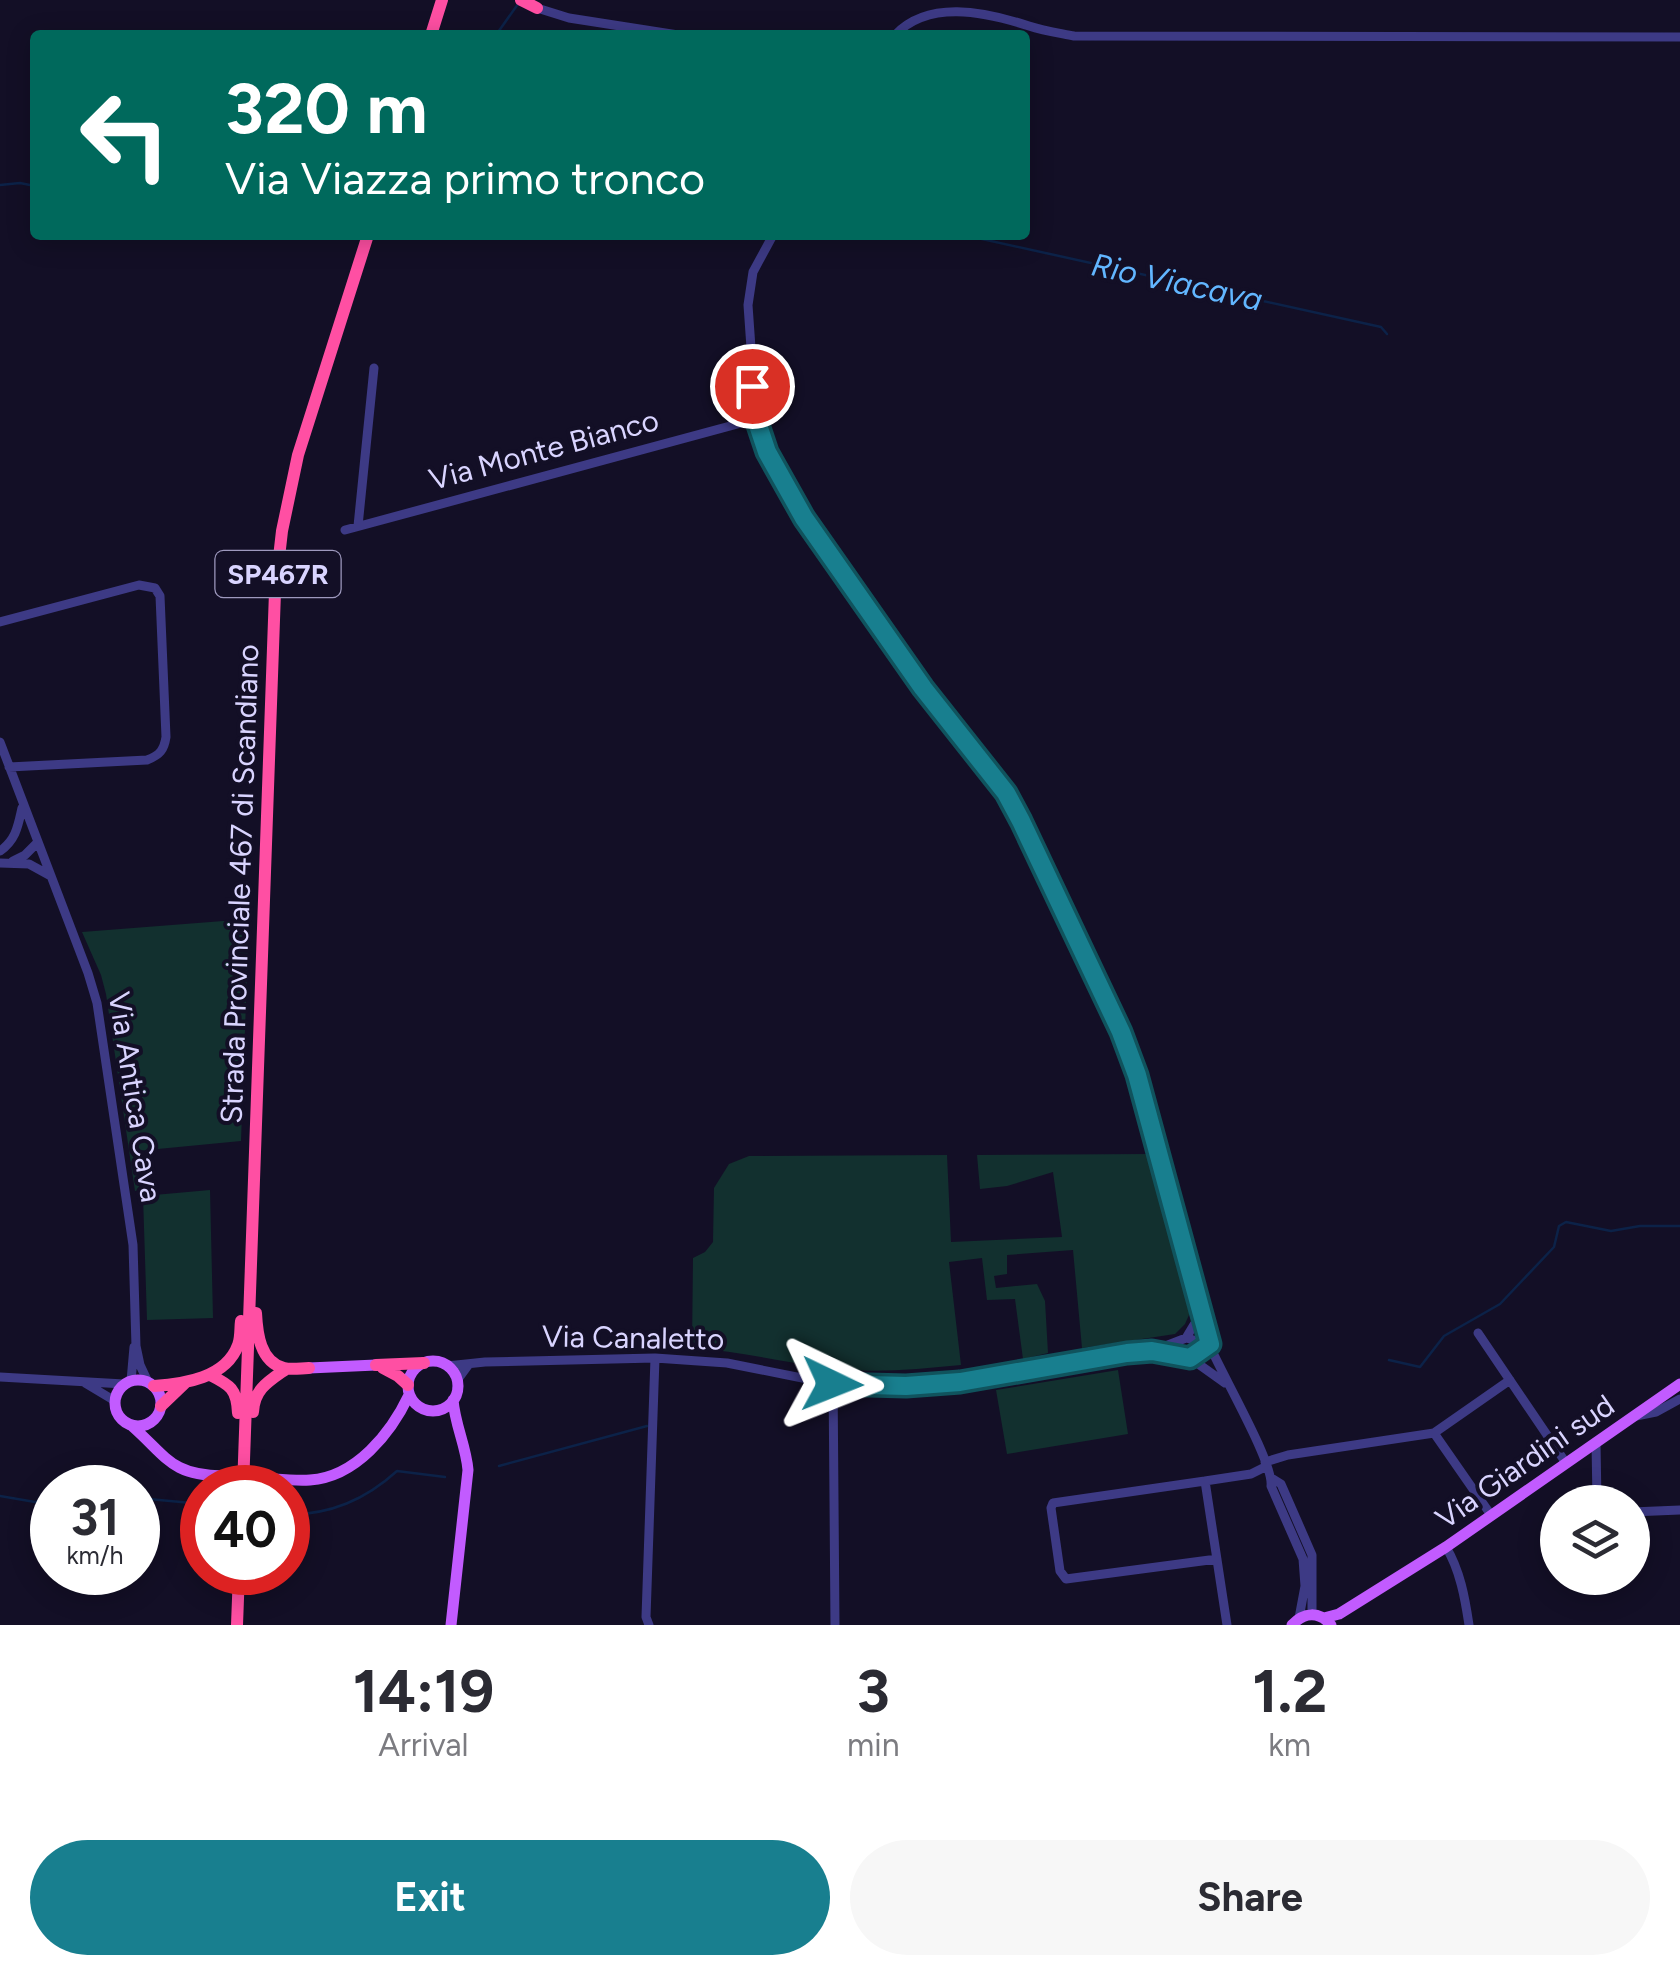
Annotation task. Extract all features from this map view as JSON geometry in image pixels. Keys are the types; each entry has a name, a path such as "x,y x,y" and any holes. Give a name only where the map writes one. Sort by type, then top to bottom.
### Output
{"highway":[{"path":"431,30 432,0"},
{"path":"432,30 445,0"},
{"path":"521,0 538,8"},
{"name":"Strada Provinciale 467 di Scandiano","path":"244,1465 276,592 282,531 298,454 366,240"},
{"path":"252,1239 256,1325 262,1349 272,1362 286,1369 309,1368"},
{"path":"151,1384 184,1384 210,1375 231,1358 239,1343 252,1239"},
{"path":"376,1365 424,1363"},
{"path":"376,1365 398,1376 408,1390"},
{"path":"248,1465 253,1400 262,1385 286,1369"},
{"path":"210,1375 238,1396 242,1465"},
{"path":"159,1411 184,1384"},
{"path":"238,1625 239,1595"}],"main road":[{"path":"393,1426 412,1372 424,1363 447,1366 456,1378 455,1423 466,1451 468,1470 451,1625"},
{"path":"309,1368 376,1365"},
{"path":"158,1448 161,1397 151,1384 128,1382 114,1401 120,1418 180,1470 200,1475 309,1480 325,1478 356,1463 393,1426 446,1407 455,1394"},
{"name":"Via Giardini sud","path":"1397,1579 1680,1384"},
{"path":"408,1390 417,1406 455,1423"},
{"path":"132,1426 146,1425 159,1411"},
{"path":"1312,1620 1338,1614 1397,1579"},
{"path":"1339,1625 1394,1586 1397,1579"}],"street":[{"path":"898,30 923,9 948,4 969,5 1048,32 1074,36 1680,37"},
{"path":"538,8 568,18 646,30"},
{"path":"770,240 753,272 748,305 756,419 767,452 804,518 912,672 1006,793 1121,1032 1137,1075 1210,1344 1310,1548 1312,1620"},
{"path":"358,526 374,368"},
{"name":"Via Monte Bianco","path":"345,530 756,419"},
{"path":"0,622 139,584 154,588 160,596 166,737 158,756 147,760 9,767"},
{"name":"Via Antica Cava","path":"0,742 97,1003 133,1246 136,1346 140,1365 151,1384"},
{"path":"0,851 10,844 16,832 23,805"},
{"path":"10,844 38,843"},
{"path":"6,862 24,855 38,843"},
{"path":"6,862 29,864 50,876"},
{"path":"1198,1308 1186,1338 1210,1344"},
{"path":"1478,1333 1566,1463"},
{"name":"Via Canaletto","path":"1152,1351 1186,1338"},
{"path":"1190,1358 1210,1344"},
{"name":"Via Antica Cava","path":"128,1382 136,1346"},
{"name":"Via Canaletto","path":"447,1366 655,1358 727,1362 833,1380 906,1386 960,1382 1152,1351 1190,1358 1228,1386"},
{"path":"649,1625 646,1617 655,1358"},
{"path":"455,1394 458,1379 469,1364"},
{"path":"0,1377 128,1382"},
{"path":"833,1380 835,1625"},
{"path":"1217,1559 1066,1579 1060,1571 1052,1508 1055,1502 1250,1474 1288,1455 1434,1434 1510,1380"},
{"path":"85,1383 114,1401"},
{"path":"1633,1417 1656,1412 1680,1399"},
{"path":"1434,1434 1491,1514"},
{"path":"1596,1443 1596,1485"},
{"path":"1206,1480 1227,1625"},
{"path":"1650,1511 1680,1510"},
{"path":"1446,1547 1454,1562 1469,1625"}],"green space":[{"path":"249,919 241,1141 137,1151 142,1190 135,1191 106,994 82,932"},
{"path":"1152,1154 1192,1308 1175,1334 1082,1348 1073,1250 1007,1255 1007,1274 994,1276 996,1288 1037,1284 1045,1301 1048,1353 1023,1359 1015,1299 987,1300 982,1258 949,1262 961,1365 846,1370 692,1348 693,1258 713,1242 714,1188 729,1164 749,1156 947,1155 951,1242 1062,1237 1053,1172 1007,1186 980,1189 977,1155"},
{"path":"210,1190 213,1318 147,1320 143,1196"},
{"path":"1118,1370 1128,1434 1007,1454 996,1390"}],"waterway":[{"path":"500,30 518,4"},
{"path":"0,185 30,185"},
{"name":"Rio Viacava","path":"987,240 1381,327 1387,334"},
{"path":"1389,1360 1420,1367 1444,1336 1500,1304 1554,1247 1559,1226 1566,1222 1611,1231 1680,1226"},
{"path":"1174,1349 1201,1346"},
{"path":"499,1466 647,1426"},
{"path":"310,1513 347,1504 397,1471 445,1477"},
{"path":"0,1496 30,1501"},
{"path":"160,1500 180,1502"}],"route":[{"path":"752,386 756,419 767,452 804,518 923,688 1006,793 1021,821 1121,1032 1137,1075 1210,1344 1190,1358 1152,1351 960,1382 906,1386 832,1384"}]}
